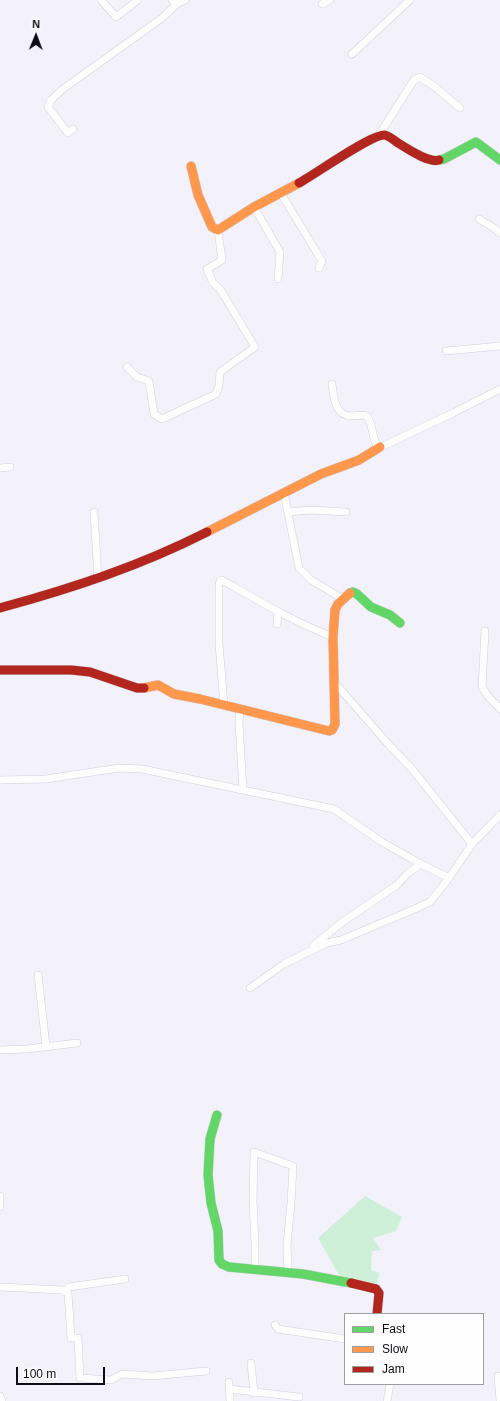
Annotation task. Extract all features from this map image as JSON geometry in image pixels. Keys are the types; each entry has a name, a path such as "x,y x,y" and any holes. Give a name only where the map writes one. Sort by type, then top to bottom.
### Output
{"street":[{"path":"101,0 116,18 138,0"},
{"path":"322,4 330,0"},
{"path":"352,54 410,0"},
{"path":"73,130 68,133 48,107 51,100 76,78 162,18 178,1"},
{"path":"218,230 254,207 312,176 345,154 379,135 414,80 420,78 435,87 460,108"},
{"path":"379,135 386,135 412,152 435,161 444,159 476,142 500,160"},
{"path":"191,166 198,195 212,227 218,230"},
{"path":"280,192 322,261 319,268"},
{"path":"254,207 280,252 278,279"},
{"path":"479,219 500,233"},
{"path":"127,367 138,377 149,381 154,414 162,419 216,394 219,386 220,372 255,347 220,289 213,283 207,269 222,260 218,230"},
{"path":"446,351 500,346"},
{"path":"332,384 337,408 346,415 367,416 370,421 377,447 380,448"},
{"path":"0,608 39,598 98,579 183,544 284,492 321,474 345,466 370,455 386,444 500,389"},
{"path":"0,468 10,467"},
{"path":"284,492 299,568 311,580 343,599"},
{"path":"288,512 311,510 346,512"},
{"path":"94,512 98,579"},
{"path":"224,705 219,644 220,581 222,580 278,613 333,637"},
{"path":"0,670 71,670 90,672 141,689 158,685 179,695 330,731 335,724 333,637 338,604 349,593 357,594 371,607 390,615 400,622"},
{"path":"277,624 278,613"},
{"path":"484,630 482,687 500,709"},
{"path":"335,683 412,769 472,844"},
{"path":"240,710 239,723 243,790"},
{"path":"0,780 46,779 119,768 142,769 334,809 382,842 449,878"},
{"path":"250,988 284,964 300,956 430,902 449,878 472,844 500,816"},
{"path":"300,956 341,923 397,885 408,872 421,864"},
{"path":"38,975 46,1046"},
{"path":"0,1050 76,1043"},
{"path":"217,1115 210,1139 208,1175 211,1202 218,1231 219,1260 222,1264 229,1267 288,1272 332,1278 376,1289 379,1293 377,1313"},
{"path":"255,1269 252,1200 254,1152 294,1166 287,1244 288,1272"},
{"path":"0,1196 0,1207"},
{"path":"64,1291 69,1287 124,1279"},
{"path":"0,1287 64,1291 68,1293 71,1338 78,1338 80,1378 111,1380 122,1374 153,1376 206,1371"},
{"path":"274,1325 278,1329 344,1339"},
{"path":"251,1363 254,1393"},
{"path":"498,1376 500,1400"},
{"path":"230,1401 229,1385 254,1393 299,1397"},
{"path":"387,1401 390,1385"},
{"path":"0,1396 2,1401"}],"green space":[{"path":"365,1196 402,1217 396,1231 373,1238 381,1250 372,1251 371,1270 379,1273 376,1289 339,1275 318,1238"}],"traffic: fast":[{"path":"439,160 444,159 476,142 500,160"},
{"path":"350,593 353,592 357,594 371,607 390,615 400,623"},
{"path":"217,1115 210,1139 208,1175 211,1203 218,1231 219,1260 222,1264 229,1267 303,1274 351,1283"}],"traffic: slow":[{"path":"191,166 198,195 212,227 218,230 254,207 299,183"},
{"path":"207,532 321,474 359,460 380,447"},
{"path":"144,688 158,685 174,694 329,731 332,730 335,724 333,637 335,610 338,604 350,593"}],"traffic: jam":[{"path":"299,183 356,147 378,136 385,135 390,137 412,152 424,158 439,160"},
{"path":"0,608 80,584 131,566 207,532"},
{"path":"0,670 71,670 90,672 137,688 144,688"},
{"path":"351,1283 376,1289 379,1293 377,1313"}]}
